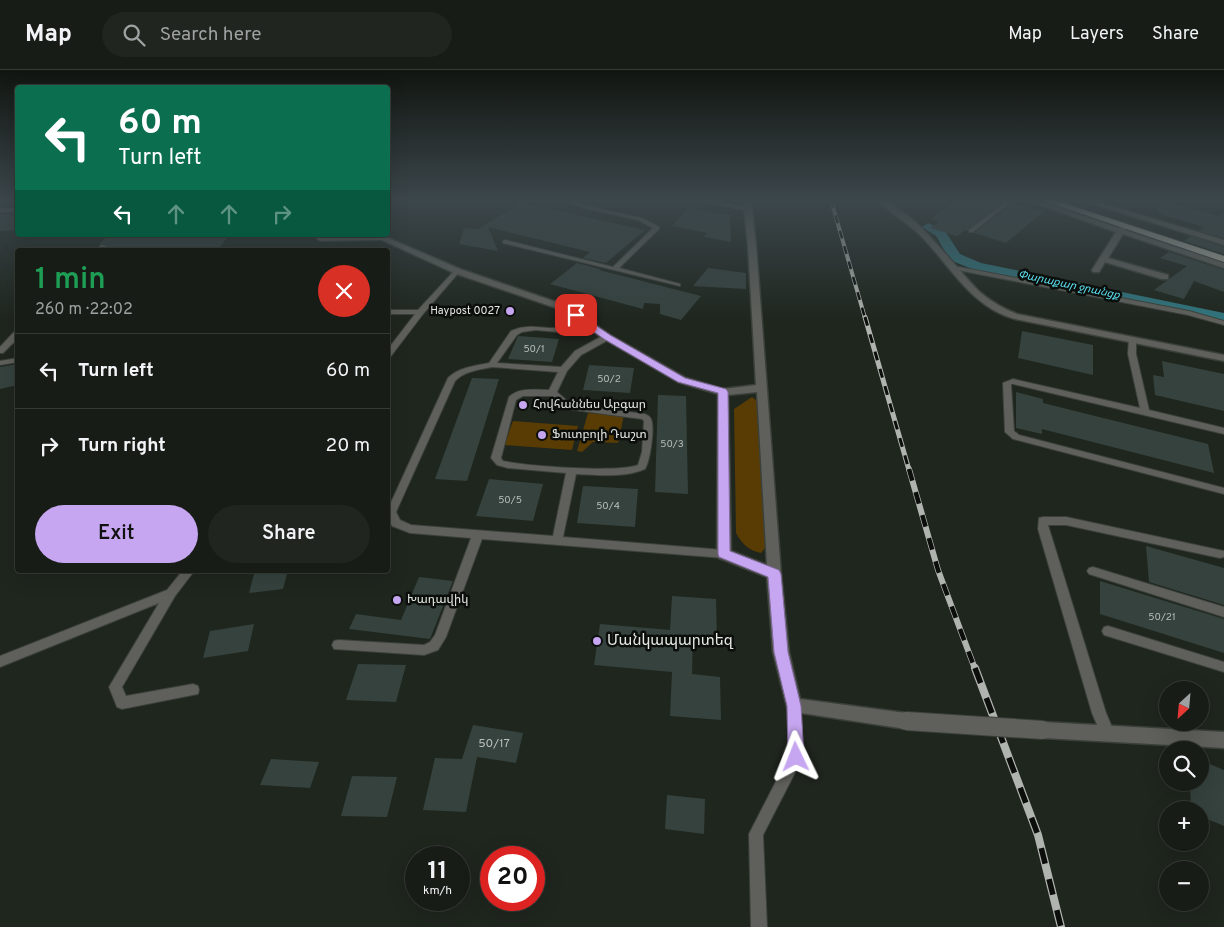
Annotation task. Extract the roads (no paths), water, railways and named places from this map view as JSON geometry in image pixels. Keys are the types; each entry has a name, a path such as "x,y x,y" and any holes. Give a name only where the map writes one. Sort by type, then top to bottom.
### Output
{"highway":[{"path":"1161,240 1224,259"},
{"path":"1192,240 1224,250"}],"street":[{"path":"386,240 457,271 565,308 607,337 682,380 723,392 762,388"},
{"path":"751,240 781,652 794,706 906,721 1224,740"},
{"path":"928,240 969,286 994,309 1004,313 1224,358"},
{"path":"1096,270 1115,240"},
{"path":"1154,240 1224,266"},
{"path":"1103,259 1165,277"},
{"path":"723,392 724,554 774,574"}],"lane":[{"path":"615,269 645,240"},
{"path":"505,242 678,285"},
{"path":"954,268 1189,313 1224,323"},
{"path":"390,351 420,312 457,271"},
{"path":"390,312 420,312"},
{"path":"492,365 514,333 519,330 528,328 558,330 586,323"},
{"path":"0,351 15,336"},
{"path":"552,392 563,370 578,353 607,337"},
{"path":"1132,339 1132,354 1145,413"},
{"path":"0,363 15,360"},
{"path":"563,370 492,365 457,374 451,380 391,512 396,523 410,529 724,554"},
{"path":"1224,431 1013,381 1007,384 1010,432 1016,437 1224,491"},
{"path":"552,392 570,407 638,414 645,417 648,421 645,463 641,469 630,472 572,470 508,465 500,463 496,458 512,399 516,395 552,392"},
{"path":"558,540 572,470"},
{"path":"1108,734 1098,712 1043,529 1043,521 1066,521 1220,554"},
{"path":"338,645 424,650 434,646 440,637 478,534"},
{"path":"1093,571 1224,612"},
{"path":"186,573 171,592 115,687 122,703 193,690"},
{"path":"0,662 171,592"},
{"path":"1108,630 1224,668"},
{"path":"759,927 756,834 796,757 794,706"}],"waterway":[{"name":"Փարաքար ջրանցք","path":"945,240 955,257 977,266 1224,317"}],"railway":[{"path":"843,240 865,318"},
{"path":"865,317 909,470"},
{"path":"909,469 938,570 975,669"},
{"path":"975,668 1038,835 1061,927"}],"place":[{"name":"Haypost 0027","path":"510,311"},
{"name":"Հովհաննես Աբգար","path":"523,405"},
{"name":"Ֆուտբոլի Դաշտ","path":"542,435"},
{"name":"Խադավիկ","path":"397,600"},
{"name":"Մանկապարտեզ","path":"597,641"}]}
